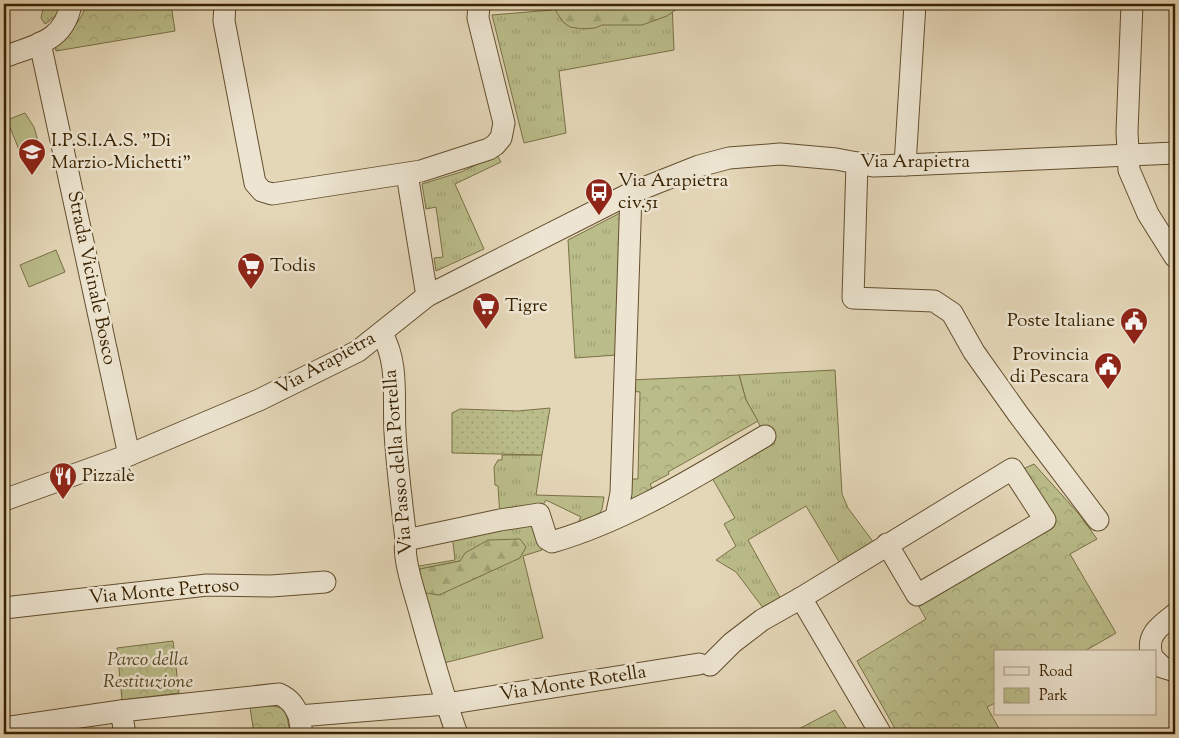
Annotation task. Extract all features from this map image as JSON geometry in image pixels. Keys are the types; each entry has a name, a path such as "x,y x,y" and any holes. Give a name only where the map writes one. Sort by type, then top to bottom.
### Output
{"street":[{"path":"4,57 40,43 56,34 68,17 70,4"},
{"path":"225,4 224,21 255,183 262,191 272,194 407,174 477,154 495,145 503,134 504,119 478,18 479,4"},
{"path":"905,166 915,4"},
{"path":"1132,4 1129,170 1148,214 1175,256"},
{"name":"Strada Vicinale Bosco","path":"40,43 129,455"},
{"name":"Via Arapietra","path":"4,500 129,455 259,400 358,350 382,334 428,296 632,193 699,166 730,158 780,154 836,159 873,166 905,166 1175,153"},
{"path":"857,163 853,298 934,301 952,313 980,359 1098,520"},
{"path":"407,174 428,296"},
{"path":"618,507 632,193"},
{"name":"Via Passo della Portella","path":"382,334 387,342 394,370 394,433 406,540 404,549 446,704 457,734"},
{"path":"406,540 500,520 539,514 547,539 552,542 584,533 618,507 640,506 765,436"},
{"path":"881,734 801,598 887,544 1012,469 1045,520 917,595 887,544"},
{"name":"Via Monte Petroso","path":"4,608 207,585 271,586 325,582"},
{"name":"Via Monte Rotella","path":"300,725 704,665 762,620 801,598"},
{"path":"1152,650 1150,640 1152,634 1175,614"},
{"path":"1156,661 1162,667 1175,671"},
{"path":"4,728 121,711 279,694 292,702 300,725"},
{"path":"121,711 125,734"}],"green space":[{"path":"44,4 62,4 55,16 45,24 41,18"},
{"path":"86,4 171,4 175,31 56,51 55,44 78,21"},
{"path":"553,4 672,4 674,50 559,71 566,133 524,143 492,15 552,10"},
{"path":"553,4 692,4 678,8 667,16 642,25 602,25 583,29 570,27 563,22"},
{"path":"25,113 34,127 42,156 24,162 7,120"},
{"path":"497,155 501,162 455,184 484,249 436,271 434,258 443,257 436,207 426,209 422,184 461,172"},
{"path":"622,212 617,355 575,358 568,240"},
{"path":"56,250 65,272 29,287 20,265"},
{"path":"835,370 842,494 848,508 874,543 841,565 806,506 748,540 783,603 767,613 736,572 716,560 736,546 724,524 735,518 711,476 770,444 746,400 739,375"},
{"path":"739,375 746,400 758,421 650,484 654,492 635,500 631,498 627,479 638,479 640,392 630,391 630,380"},
{"path":"550,408 542,455 452,453 452,413 460,409 518,411"},
{"path":"502,455 542,455 536,495 604,497 600,513 576,526 581,517 546,500 541,508 500,517 498,486 495,485 494,467 498,460 502,460"},
{"path":"1034,464 1079,514 1097,539 1070,554 1116,633 1086,650 994,650 994,704 987,707 1002,734 898,734 857,661 926,619 918,605 1054,523 1023,469"},
{"path":"535,518 542,550 523,556 543,638 444,663 413,567 455,560 452,534","holes":["460,561 483,575 462,584 420,569"]},
{"path":"520,539 526,547 520,558 439,595 426,593 419,579 420,569 460,561 465,553 488,540"},
{"name":"Parco della Restituzione","path":"173,641 179,693 122,700 117,648"},
{"path":"273,706 282,708 287,716 290,734 254,734 250,707"},
{"path":"835,710 850,734 794,734 793,732"}],"place":[{"name":"I.P.S.I.A.S. \"Di Marzio-Michetti\"","path":"32,176"},
{"name":"Via Arapietra civ.51","path":"599,216"},
{"name":"Todis","path":"251,290"},
{"name":"Tigre","path":"486,330"},
{"name":"Poste Italiane","path":"1134,345"},
{"name":"Provincia di Pescara","path":"1108,390"},
{"name":"Pizzalè","path":"63,500"}]}
